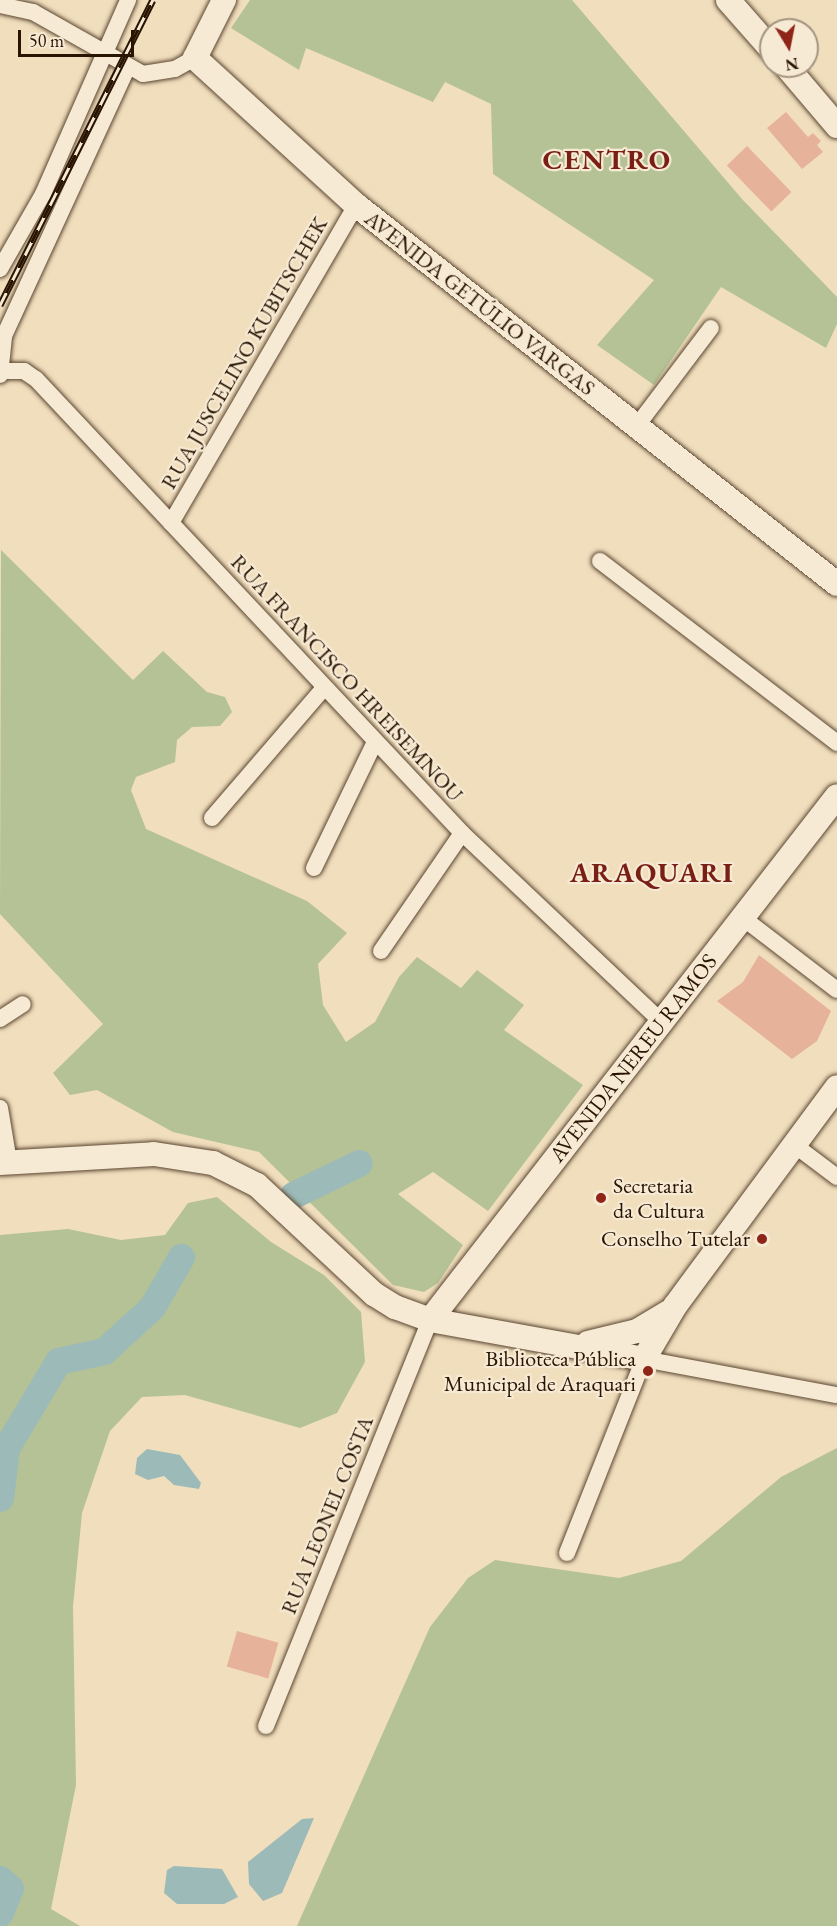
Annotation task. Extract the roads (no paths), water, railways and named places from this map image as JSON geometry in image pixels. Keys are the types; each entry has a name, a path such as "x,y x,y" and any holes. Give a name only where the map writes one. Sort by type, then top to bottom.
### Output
{"main road":[{"path":"195,58 224,0"},
{"path":"728,0 759,35"},
{"name":"AVENIDA GETÚLIO VARGAS","path":"195,58 356,205 837,584"},
{"path":"796,78 837,126"},
{"name":"AVENIDA NEREU RAMOS","path":"430,1320 837,796"},
{"path":"4,1162 154,1154 213,1163 278,1202 374,1294 430,1320 644,1359 671,1311 837,1087"},
{"path":"554,1343 616,1339 671,1311"}],"street":[{"path":"0,269 43,194 100,54 128,0"},
{"path":"0,5 33,12 124,68 157,73 195,58"},
{"path":"2,373 4,336 124,68"},
{"name":"RUA JUSCELINO KUBITSCHEK","path":"171,523 356,205"},
{"path":"636,427 711,328"},
{"name":"RUA FRANCISCO HREISEMNOU","path":"2,373 24,371 36,379 462,833 579,949 662,1022"},
{"path":"600,561 837,743"},
{"path":"212,818 324,687"},
{"path":"314,868 375,742"},
{"path":"381,951 462,833"},
{"path":"742,918 837,990"},
{"path":"0,1019 23,1004"},
{"path":"0,1108 4,1162"},
{"path":"793,1144 837,1177"},
{"name":"RUA LEONEL COSTA","path":"266,1726 430,1320"},
{"path":"567,1553 644,1359 837,1395"}],"water":[{"path":"147,1449 180,1455 201,1483 199,1489 174,1485 164,1476 148,1480 135,1474 137,1458"},
{"path":"314,1818 282,1893 263,1901 249,1884 248,1862 302,1819"},
{"path":"174,1866 222,1869 238,1897 224,1904 177,1904 164,1893 167,1870"}],"waterway":[{"path":"293,1195 359,1163"},
{"path":"0,1498 6,1448 58,1361 104,1351 152,1307 181,1257"},
{"path":"0,1879 10,1888 0,1913"}],"railway":[{"path":"0,305 153,0"}],"place":[{"name":"Secretaria da Cultura","path":"601,1198"},
{"name":"Conselho Tutelar","path":"762,1239"},
{"name":"Biblioteca Pública Municipal de Araquari","path":"648,1371"}],"district":[{"name":"CENTRO","path":"607,159"},
{"name":"ARAQUARI","path":"652,872"}]}
